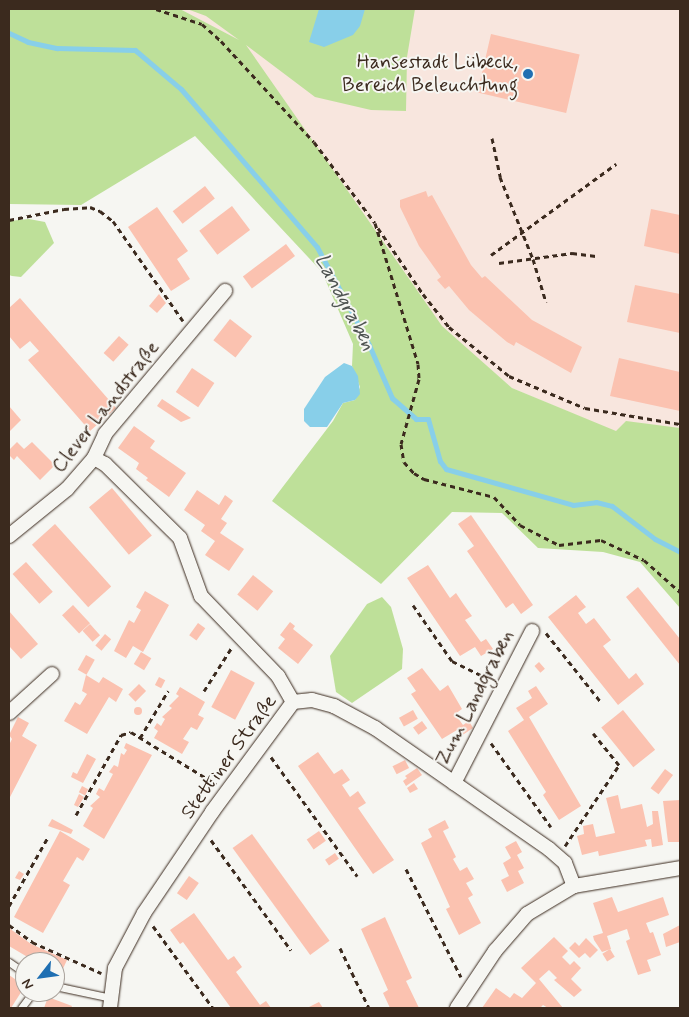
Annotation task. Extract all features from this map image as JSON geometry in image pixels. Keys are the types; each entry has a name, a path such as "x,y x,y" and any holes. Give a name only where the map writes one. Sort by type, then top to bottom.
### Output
{"street":[{"name":"Clever Landstraße","path":"9,536 68,490 94,458 105,434 225,291"},
{"path":"94,458 105,464 180,538 202,596 244,643 278,676 293,702"},
{"name":"Zum Landgraben","path":"454,783 537,629"},
{"path":"9,713 52,674"},
{"name":"Stettiner Straße","path":"110,1003 115,968 144,913 228,790 293,702 312,700 334,706 375,728 558,856 565,863 574,886"},
{"path":"457,1008 495,951 527,914 574,886 680,868"}],"lane":[{"path":"65,989 110,1003"}],"path":[{"path":"156,9 202,24 221,41 314,142 375,223 423,294 450,327 509,376 585,408 680,424"},
{"path":"492,138 500,177 533,259 546,302"},
{"path":"491,255 616,164"},
{"path":"9,220 64,209 90,207 100,211 113,221 189,332"},
{"path":"375,223 418,364 419,379 413,404 406,420 401,453 414,473 424,480 494,497 520,525 559,544 600,540 644,560 680,592"},
{"path":"499,263 572,253 596,256"},
{"path":"413,605 452,661 505,687"},
{"path":"537,629 600,701"},
{"path":"204,691 230,648 244,643"},
{"path":"140,738 168,691"},
{"path":"482,731 551,826"},
{"path":"76,815 121,736 131,732 228,790"},
{"path":"558,856 619,765 593,733"},
{"path":"262,744 357,876"},
{"path":"202,827 290,950"},
{"path":"9,906 48,837"},
{"path":"406,869 468,991"},
{"path":"144,913 213,1008"},
{"path":"9,925 32,942 113,979"},
{"path":"340,948 369,1008"}],"shaded area":[{"path":"180,9 680,9 680,459 512,388 441,326 244,43"}],"green space":[{"path":"9,9 180,9 239,40 206,16 187,9 415,9 407,57 406,111 371,110 315,97 246,45 442,326 512,388 616,431 626,421 680,428 680,608 640,562 603,552 538,548 502,513 452,512 381,584 272,501 333,421 343,403 355,400 360,387 352,366 353,344 322,272 195,136 81,205 9,204"},
{"path":"29,219 45,222 54,243 21,277 12,276 9,275 9,221"},
{"path":"382,597 391,607 403,649 402,669 352,703 336,692 330,656 367,604"}],"water":[{"path":"319,9 365,9 360,26 353,35 324,47 309,42"},
{"path":"344,363 352,366 358,376 360,394 355,400 343,403 327,427 310,427 304,421 304,409 325,377"}],"building":[{"name":"Hansestadt Lübeck, Bereich Beleuchtung","path":"491,34 580,54 566,113 478,92"},
{"path":"205,186 215,199 183,224 173,211"},
{"path":"426,191 428,197 432,195 471,265 482,278 485,276 532,320 582,347 571,373 516,342 514,346 507,342 469,310 449,286 445,289 437,280 441,277 419,246 400,207 400,200"},
{"path":"232,206 250,230 217,255 199,231"},
{"path":"157,207 188,251 177,259 190,279 171,291 128,227"},
{"path":"651,209 680,215 680,254 644,246"},
{"path":"286,244 295,256 252,288 243,276"},
{"path":"635,285 680,294 680,333 627,322"},
{"path":"159,294 166,303 157,313 149,306"},
{"path":"20,298 116,408 90,431 28,360 39,351 30,341 20,349 9,336 9,308"},
{"path":"230,319 252,336 235,358 213,340"},
{"path":"119,336 129,345 113,362 104,353"},
{"path":"619,358 680,372 680,411 610,396"},
{"path":"192,368 214,383 198,407 176,392"},
{"path":"162,399 191,418 181,422 157,406"},
{"path":"9,406 21,420 9,432"},
{"path":"134,426 155,441 150,448 186,473 169,497 146,480 148,478 136,469 139,463 118,448"},
{"path":"17,442 24,449 32,442 55,465 40,480 17,456 14,460 9,455 9,450"},
{"path":"112,488 152,535 129,555 89,507"},
{"path":"197,490 219,505 225,495 233,501 221,519 227,523 220,533 244,549 229,571 205,555 215,541 201,531 205,525 184,510"},
{"path":"471,515 533,605 521,614 513,603 506,608 467,551 474,546 458,524"},
{"path":"55,524 111,586 88,607 32,545"},
{"path":"26,562 53,592 39,604 13,574"},
{"path":"428,565 450,598 456,593 472,616 465,620 481,642 486,639 493,649 481,656 475,647 460,656 407,578"},
{"path":"253,575 273,591 257,611 237,594"},
{"path":"638,587 680,639 680,665 626,597"},
{"path":"145,591 169,605 143,652 133,646 126,658 114,651 129,620 134,623 141,610 136,607"},
{"path":"576,595 586,607 578,613 586,624 594,618 611,640 603,646 629,679 636,673 644,684 618,705 548,617"},
{"path":"73,605 90,623 79,634 62,615"},
{"path":"9,611 38,644 21,659 9,646"},
{"path":"290,622 295,626 293,629 313,645 298,664 278,648 285,639 280,635"},
{"path":"198,623 205,628 196,640 189,635"},
{"path":"90,624 100,635 93,642 83,631"},
{"path":"105,634 111,639 101,651 95,645"},
{"path":"141,652 151,658 144,670 134,664"},
{"path":"86,655 95,660 87,675 78,670"},
{"path":"539,662 545,669 540,673 534,666"},
{"path":"422,668 440,691 448,685 462,709 455,714 463,725 469,721 473,728 461,736 457,730 442,739 411,694 416,691 407,678"},
{"path":"231,670 255,683 235,720 211,707"},
{"path":"86,675 99,683 103,677 123,689 116,702 109,697 87,734 64,721 75,702 80,705 87,694 82,691"},
{"path":"159,677 165,680 161,688 155,685"},
{"path":"139,684 146,691 135,702 128,695"},
{"path":"536,686 548,704 529,717 581,806 559,820 543,795 546,792 508,731 524,720 516,708 532,698 528,691"},
{"path":"180,687 205,702 198,715 204,718 197,730 191,727 183,739 189,742 182,754 154,738 158,731 154,728 157,723 161,726 165,719 162,717 172,708 169,706 179,696 176,694"},
{"path":"138,707 142,711 138,715 134,711"},
{"path":"413,710 418,719 404,727 399,718"},
{"path":"623,710 655,750 633,767 601,728"},
{"path":"18,717 29,723 22,736 37,745 9,799 9,745 12,739 9,735"},
{"path":"422,721 427,728 418,735 413,727"},
{"path":"126,743 152,755 104,839 83,826 93,808 90,806 100,797 96,794 99,788 104,791 113,774 109,772 114,765 118,767 121,753 124,755 127,750 124,748"},
{"path":"318,752 334,774 342,769 350,780 342,785 350,797 358,791 366,803 358,808 394,860 373,874 298,766"},
{"path":"87,754 96,759 83,783 71,777 73,772 77,774"},
{"path":"405,760 409,768 397,774 393,766"},
{"path":"417,768 422,775 406,786 403,781 407,778 405,776"},
{"path":"665,769 673,775 659,794 651,788"},
{"path":"414,783 418,789 410,793 407,788"},
{"path":"82,786 88,789 85,795 79,792"},
{"path":"79,794 84,797 78,807 74,805"},
{"path":"618,795 621,809 642,804 647,827 653,824 652,811 658,811 663,845 652,847 651,839 645,840 647,846 599,856 598,851 582,855 577,836 584,834 583,826 593,824 596,837 615,833 606,798"},
{"path":"680,800 680,842 668,842 663,801"},
{"path":"52,819 73,830 71,834 48,826"},
{"path":"445,820 449,828 443,831 456,857 453,859 460,871 467,867 474,879 466,883 473,895 468,898 481,923 459,935 446,909 450,907 421,843 432,837 428,829"},
{"path":"60,831 90,849 83,861 77,857 63,881 70,885 43,933 14,917"},
{"path":"319,831 326,841 314,849 307,840"},
{"path":"252,834 330,941 310,955 233,848"},
{"path":"516,841 522,852 517,855 524,868 518,871 524,883 507,892 501,880 509,876 503,863 511,858 505,847"},
{"path":"335,853 339,859 329,866 325,860"},
{"path":"19,871 24,874 20,880 15,878"},
{"path":"189,876 199,883 187,900 177,893"},
{"path":"612,897 618,912 663,897 669,915 646,923 650,933 653,932 661,955 647,960 651,971 638,975 626,941 630,939 627,929 607,936 611,949 602,952 594,940 593,936 603,933 593,903"},
{"path":"194,913 228,960 234,956 242,967 236,972 260,1005 266,1001 271,1008 231,1008 183,942 180,944 170,930"},
{"path":"385,917 412,978 406,981 419,1008 390,1008 383,993 388,990 361,929"},
{"path":"680,925 680,942 666,947 663,934"},
{"path":"9,928 31,944 49,952 19,952 9,946"},
{"path":"554,937 568,951 562,957 570,965 574,961 581,968 571,979 582,990 574,997 554,980 557,978 549,970 539,979 563,1008 548,1008 543,1005 540,1008 482,1008 496,988 510,998 514,993 522,998 536,983 521,968"},
{"path":"586,938 598,950 590,958 585,953 579,958 569,948 575,942 579,946"},
{"path":"610,949 615,957 607,961 602,954"},
{"path":"9,975 15,979 15,1002 9,1008"},
{"path":"46,1002 61,1002 72,1006 71,1008 44,1008"},
{"path":"319,1002 323,1008 307,1008"}],"waterway":[{"name":"Landgraben","path":"9,33 28,42 57,48 135,50 181,89 317,247 369,345 392,398 416,419 428,419 440,461 446,469 573,505 596,502 612,506 655,539 680,552"}],"place":[{"name":"Hansestadt Lübeck, Bereich Beleuchtung","path":"528,74"}]}
